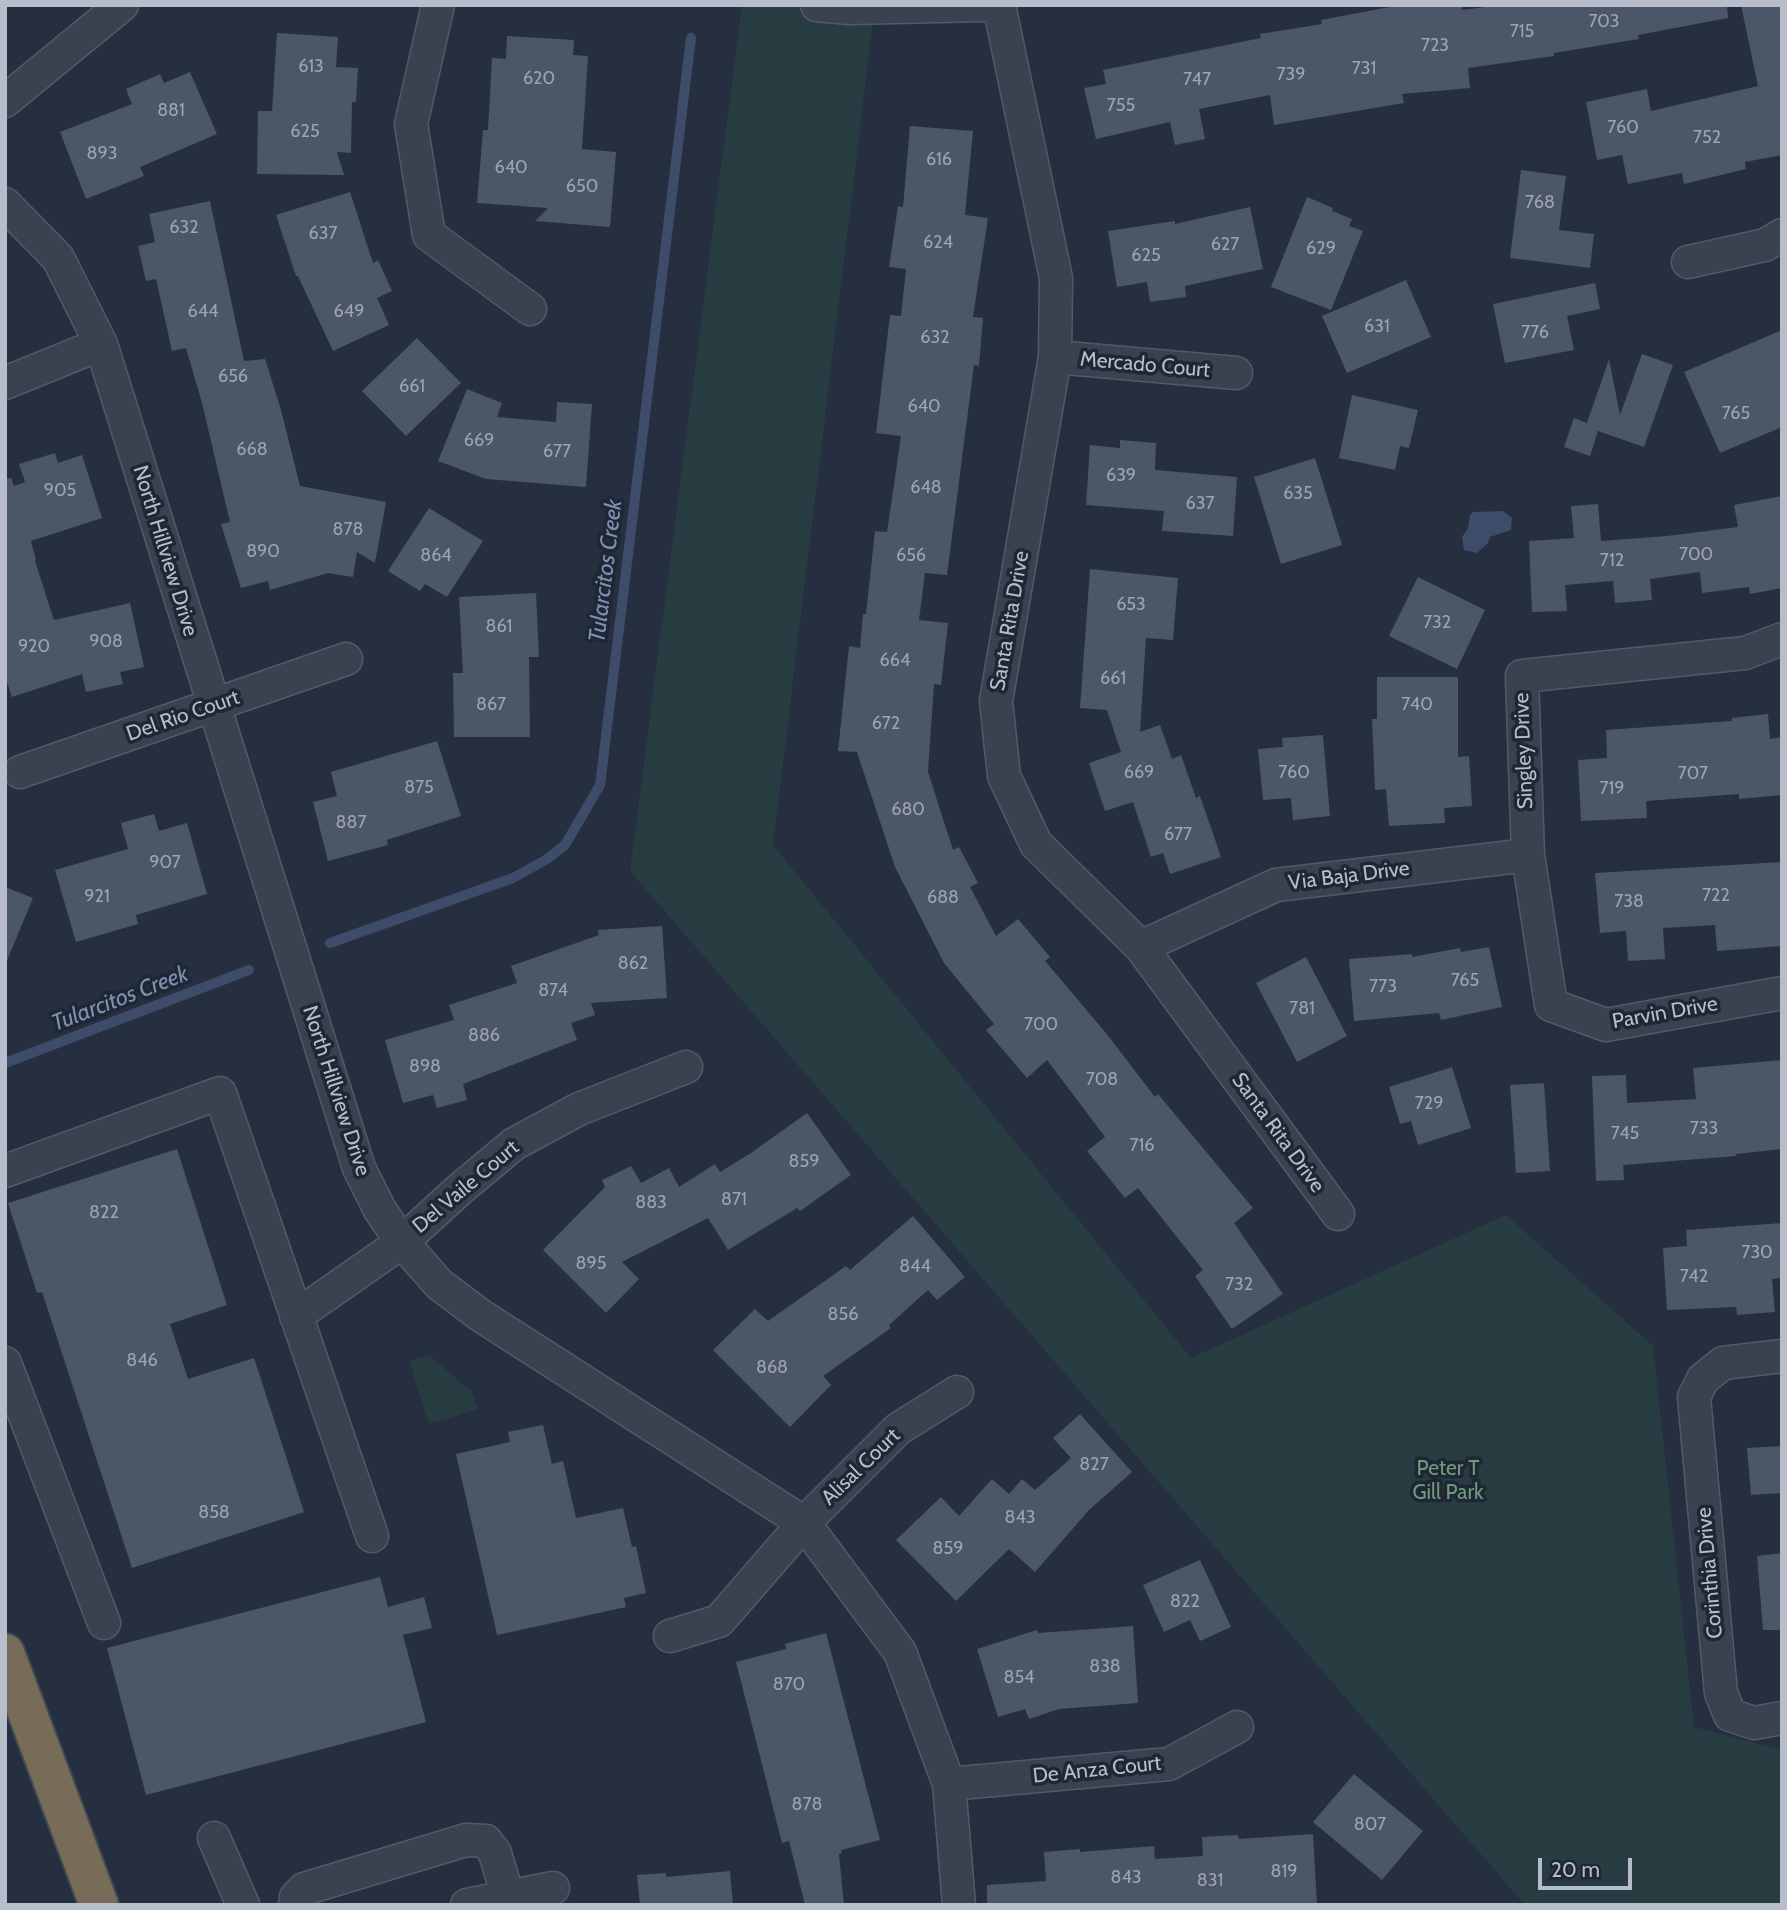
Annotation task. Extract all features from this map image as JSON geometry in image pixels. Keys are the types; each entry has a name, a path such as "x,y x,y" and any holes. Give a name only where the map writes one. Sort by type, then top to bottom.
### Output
{"highway":[{"path":"5,1653 99,1905"}],"street":[{"path":"5,101 122,5"},
{"path":"438,5 411,124 429,235 530,309"},
{"path":"817,5 849,8 984,5"},
{"name":"Santa Rita Drive","path":"999,5 1056,278 1055,357 996,701 1004,776 1036,844 1141,947 1338,1214"},
{"name":"North Hillview Drive","path":"5,204 58,258 101,344 359,1168 380,1210 402,1242 439,1283 480,1315 804,1523 900,1652 949,1784 959,1905"},
{"path":"1688,262 1765,245 1782,235"},
{"path":"5,383 101,344"},
{"name":"Mercado Court","path":"1055,357 1236,373"},
{"name":"Singley Drive","path":"1551,1005 1528,855 1522,676 1745,653 1782,639"},
{"name":"Del Rio Court","path":"20,772 346,659"},
{"name":"Via Baja Drive","path":"1141,947 1276,885 1528,855"},
{"name":"Parvin Drive","path":"1551,1005 1606,1025 1782,993"},
{"name":"Del Vaile Court","path":"296,1317 402,1242 514,1144 579,1109 686,1067"},
{"path":"5,1171 220,1093 372,1536"},
{"name":"Corinthia Drive","path":"1782,1356 1723,1363 1703,1379 1694,1397 1721,1693 1730,1715 1754,1723 1782,1718"},
{"path":"5,1363 104,1623"},
{"name":"Alisal Court","path":"670,1636 719,1621 804,1523 898,1429 957,1392"},
{"name":"De Anza Court","path":"949,1784 1169,1764 1237,1727"},
{"path":"214,1838 243,1905"},
{"path":"295,1905 296,1897 304,1889 466,1840 486,1842 495,1853 508,1897"},
{"path":"467,1905 553,1888"}],"green space":[{"name":"Peter T Gill Park","path":"742,5 875,5 773,845 1191,1358 1506,1215 1653,1346 1694,1727 1782,1750 1782,1905 1525,1905 630,871"},
{"path":"429,1355 472,1392 478,1409 429,1424 409,1361"}],"water":[{"path":"1503,511 1512,518 1511,530 1490,537 1488,543 1477,553 1464,550 1462,537 1473,512"}],"building":[{"path":"1400,5 1462,5 1462,10 1501,5 1727,5 1728,18 1638,35 1639,39 1554,53 1554,56 1468,68 1470,88 1402,94 1404,103 1274,125 1270,95 1199,109 1205,139 1175,145 1170,122 1096,139 1084,88 1106,84 1103,70 1261,38 1260,34 1322,24 1321,20"},
{"path":"1741,5 1782,5 1782,155 1745,162 1746,169 1684,184 1682,173 1628,184 1622,155 1597,160 1586,102 1647,89 1651,111 1758,86"},
{"path":"277,33 338,37 336,67 358,68 356,102 352,102 351,153 337,152 344,175 257,174 258,111 272,111"},
{"path":"507,36 574,40 573,55 588,56 582,149 616,152 610,227 535,221 548,208 477,203 483,130 488,130 492,58 506,59"},
{"path":"190,72 217,134 140,167 144,176 86,199 60,132 132,104 126,89 160,74 164,83"},
{"path":"910,126 973,131 965,215 988,218 973,317 983,318 979,366 974,365 947,575 925,573 919,620 948,623 941,685 934,684 928,772 953,850 959,847 978,883 970,887 996,936 1018,919 1050,957 1045,961 1106,1033 1155,1097 1158,1094 1253,1208 1234,1223 1283,1294 1232,1329 1195,1276 1203,1270 1138,1188 1125,1198 1087,1151 1105,1137 1047,1060 1027,1078 986,1030 994,1024 944,963 895,867 857,752 838,751 849,646 860,648 875,531 887,532 901,436 876,433 890,315 901,316 906,269 889,267 898,206 903,207"},
{"path":"1521,170 1566,176 1559,230 1594,234 1590,268 1510,258"},
{"path":"350,192 373,263 378,260 392,291 377,298 389,325 333,351 296,276 276,215"},
{"path":"1307,197 1352,219 1349,226 1363,231 1331,310 1271,287"},
{"path":"210,201 244,361 265,359 300,486 386,502 375,563 357,552 353,577 328,573 270,590 268,581 241,588 221,524 230,522 186,348 172,351 156,279 146,281 138,246 155,242 149,214"},
{"path":"1250,207 1263,269 1185,286 1186,297 1150,302 1147,282 1117,287 1108,231 1175,221 1175,224"},
{"path":"1406,280 1431,337 1347,373 1322,316"},
{"path":"1595,283 1600,309 1567,316 1574,350 1505,363 1493,304"},
{"path":"1782,330 1782,427 1720,453 1684,372"},
{"path":"417,338 461,383 406,436 362,391"},
{"path":"1642,354 1673,365 1644,447 1598,431 1590,456 1564,447 1574,418 1587,423 1609,359 1620,415"},
{"path":"467,389 502,403 497,417 556,422 557,402 592,404 586,487 486,479 438,461"},
{"path":"1352,395 1418,410 1409,448 1400,446 1395,470 1339,458"},
{"path":"1120,440 1156,443 1155,470 1237,477 1233,536 1162,531 1164,511 1086,505 1090,445 1120,448"},
{"path":"55,453 58,463 82,455 102,518 31,541 54,620 130,603 144,667 120,672 123,684 86,692 82,674 12,697 5,676 5,479 11,478 14,486 25,482 19,464"},
{"path":"1315,458 1342,545 1281,564 1254,477"},
{"path":"1782,496 1782,588 1750,594 1749,587 1702,593 1700,572 1650,579 1652,600 1615,603 1613,581 1565,585 1567,611 1532,612 1529,541 1574,538 1571,506 1598,504 1601,541 1738,527 1734,505"},
{"path":"429,508 483,541 447,597 425,584 420,591 388,571"},
{"path":"1090,569 1178,578 1173,640 1146,638 1140,732 1160,725 1172,759 1181,755 1196,798 1200,796 1221,857 1170,874 1163,853 1151,857 1133,802 1105,811 1089,763 1121,752 1107,710 1080,708"},
{"path":"1418,577 1485,610 1457,669 1389,636"},
{"path":"536,593 539,657 529,657 530,737 454,737 453,673 463,673 459,597"},
{"path":"1377,677 1458,677 1458,757 1469,756 1472,806 1444,808 1445,823 1389,826 1386,789 1375,790 1372,719 1377,719"},
{"path":"1768,714 1770,739 1782,737 1782,795 1739,799 1739,794 1646,801 1647,818 1581,821 1578,760 1607,758 1606,730 1732,721 1732,718"},
{"path":"1323,735 1330,816 1293,820 1291,798 1263,800 1258,749 1283,747 1282,738"},
{"path":"437,741 461,816 387,840 388,845 328,861 313,802 337,796 331,772"},
{"path":"154,814 159,831 187,823 207,894 136,915 138,924 76,942 55,870 128,849 121,823"},
{"path":"1782,862 1782,946 1717,951 1715,925 1663,928 1665,959 1628,961 1626,931 1600,933 1595,873"},
{"path":"5,887 33,898 6,963 5,963"},
{"path":"662,926 667,998 591,1003 595,1015 571,1023 577,1040 463,1084 467,1100 437,1108 433,1095 403,1103 385,1040 454,1020 449,1005 517,983 511,966 599,935 598,930"},
{"path":"1489,947 1502,1007 1441,1020 1439,1013 1354,1021 1349,959 1412,954 1412,957 1460,948 1461,952"},
{"path":"1306,957 1347,1036 1297,1062 1256,983"},
{"path":"1782,1060 1782,1149 1736,1156 1623,1165 1624,1180 1596,1181 1592,1076 1626,1075 1627,1103 1696,1099 1693,1068"},
{"path":"1452,1067 1471,1128 1418,1145 1411,1121 1400,1124 1389,1087"},
{"path":"1544,1083 1550,1171 1516,1173 1510,1085"},
{"path":"807,1113 851,1175 800,1211 797,1208 728,1250 708,1218 622,1262 639,1279 606,1313 543,1250 605,1187 602,1180 631,1166 641,1183 669,1168 679,1187 715,1164 720,1172"},
{"path":"177,1149 227,1305 170,1324 188,1379 254,1358 304,1512 132,1568 42,1292 37,1293 8,1203"},
{"path":"913,1216 965,1277 937,1300 928,1290 889,1325 891,1328 823,1376 831,1385 790,1427 713,1350 755,1309 768,1321 846,1266 850,1270"},
{"path":"1782,1223 1782,1278 1772,1279 1775,1312 1737,1315 1736,1307 1667,1310 1663,1248 1687,1246 1686,1230"},
{"path":"1080,1414 1132,1472 1089,1510 1035,1572 1009,1549 956,1601 896,1540 941,1497 959,1516 992,1479 1009,1494 1022,1479 1035,1490 1071,1458 1053,1438"},
{"path":"543,1425 552,1464 563,1461 576,1518 623,1508 632,1547 636,1546 646,1593 624,1598 626,1607 497,1635 456,1454 510,1442 508,1432"},
{"path":"1782,1446 1782,1493 1751,1495 1747,1448"},
{"path":"1782,1553 1782,1630 1763,1630 1757,1556"},
{"path":"1200,1560 1231,1627 1200,1641 1190,1620 1164,1632 1143,1585"},
{"path":"380,1577 388,1607 424,1597 432,1628 403,1635 426,1722 146,1795 107,1648"},
{"path":"1133,1626 1138,1703 1059,1709 1029,1719 1025,1709 998,1717 977,1649 1037,1630 1038,1633"},
{"path":"826,1633 880,1840 841,1850 842,1853 839,1854 844,1905 805,1905 789,1841 782,1843 736,1662 786,1649 785,1644"},
{"path":"1354,1774 1423,1831 1382,1880 1313,1822"},
{"path":"1313,1834 1317,1905 987,1905 987,1885 1046,1881 1044,1852 1154,1846 1155,1859 1203,1856 1202,1837 1238,1835 1239,1839"},
{"path":"730,1871 733,1905 640,1905 637,1875 666,1873 666,1877"}],"waterway":[{"name":"Tularcitos Creek","path":"330,943 513,878 547,859 565,845 600,785 691,38"},
{"name":"Tularcitos Creek","path":"5,1063 249,970"}]}
